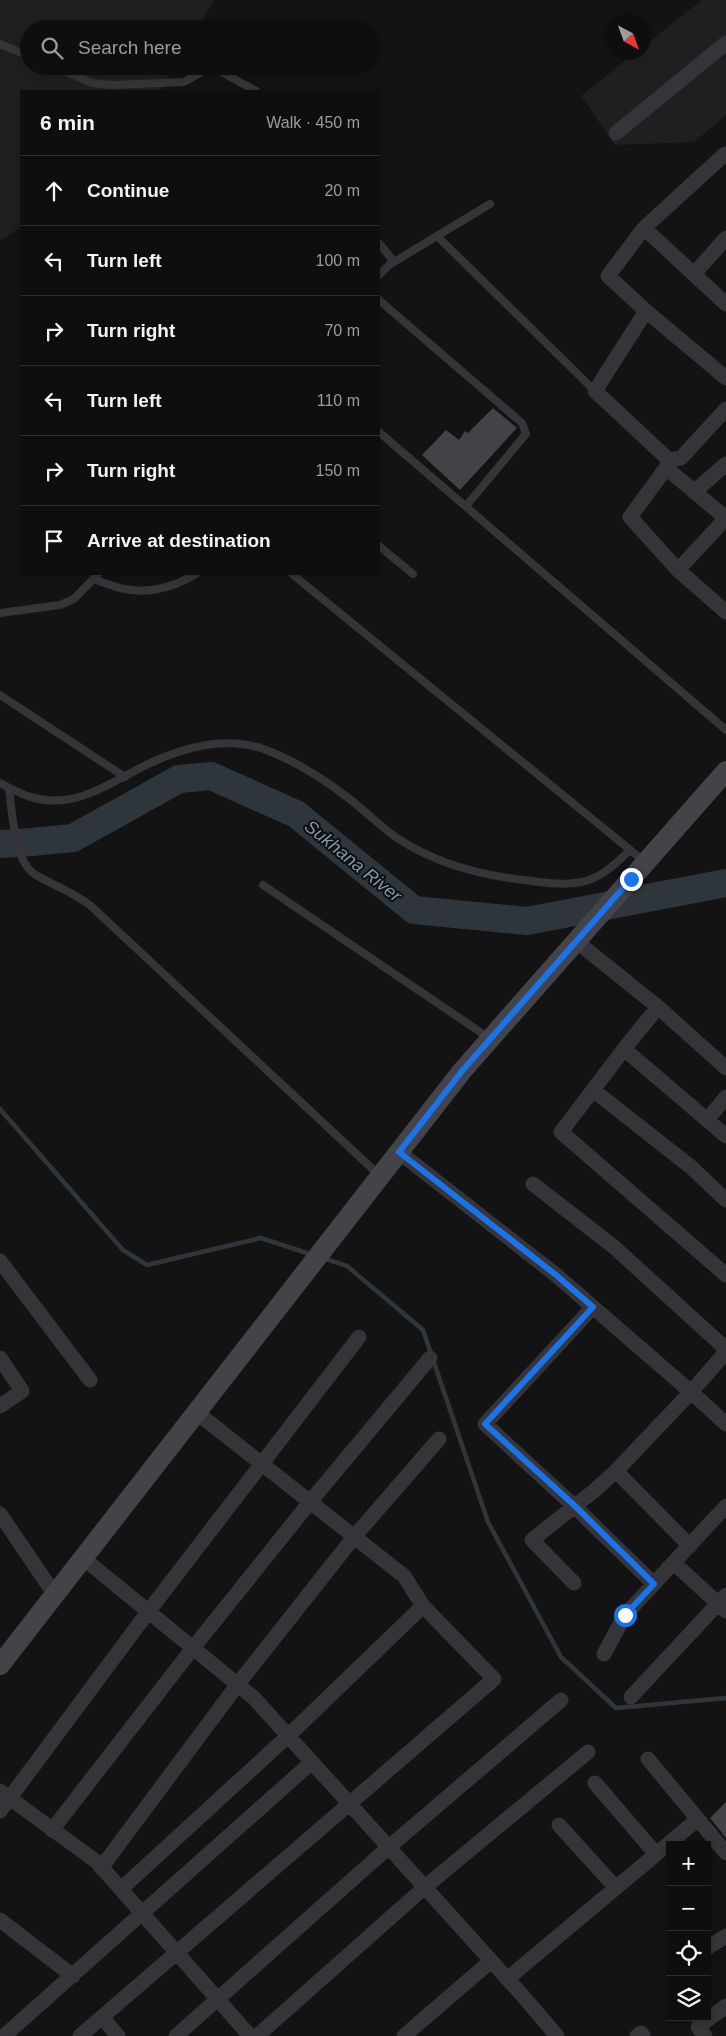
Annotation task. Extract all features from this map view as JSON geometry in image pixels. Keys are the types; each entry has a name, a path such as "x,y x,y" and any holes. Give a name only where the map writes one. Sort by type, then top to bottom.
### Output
{"street":[{"path":"616,134 726,43"},
{"path":"726,154 644,228 608,276 646,311 726,378"},
{"path":"644,228 726,304"},
{"path":"694,274 726,238"},
{"path":"646,311 595,390 694,492 726,518 678,570"},
{"path":"726,409 681,458 668,464 630,517 678,570 726,612"},
{"path":"694,492 726,464"},
{"path":"0,1665 462,1071 726,771"},
{"path":"576,941 658,1007 726,1068"},
{"path":"658,1007 561,1132 726,1275"},
{"path":"624,1049 726,1136"},
{"path":"593,1090 691,1167 726,1200"},
{"path":"707,1120 726,1097"},
{"path":"399,1152 548,1269 726,1424"},
{"path":"533,1184 614,1247 726,1350 691,1392 616,1471 532,1540 574,1584"},
{"path":"0,1261 90,1380"},
{"path":"593,1307 485,1424 575,1506 654,1584"},
{"path":"0,1811 5,1795 359,1337"},
{"path":"0,1358 22,1391 0,1406"},
{"path":"52,1830 193,1648 310,1502 430,1358"},
{"path":"80,2036 494,1680 423,1606 404,1576 196,1412"},
{"path":"101,1868 238,1684 354,1537 439,1439"},
{"path":"616,1471 690,1546"},
{"path":"604,1654 625,1615 726,1506"},
{"path":"0,1514 55,1595"},
{"path":"83,1558 254,1698 508,1978 556,2036"},
{"path":"632,1697 724,1603 674,1563"},
{"path":"121,1889 288,1736 423,1606"},
{"path":"176,2036 388,1847 561,1700"},
{"path":"257,2036 425,1887 588,1752"},
{"path":"648,1759 725,1850"},
{"path":"4,2036 312,1762"},
{"path":"595,1783 656,1854"},
{"path":"5,1795 101,1868 250,2036"},
{"path":"508,1978 698,1819"},
{"path":"559,1825 616,1888"},
{"path":"0,1920 73,1976"},
{"path":"711,1945 726,1936"},
{"path":"404,2036 491,1961"},
{"path":"704,2035 698,2027 726,2006"},
{"path":"102,2017 118,2036"},
{"path":"637,2036 641,2034 643,2036"}],"lane":[{"path":"0,44 20,52"},
{"path":"75,75 92,82 113,86 184,82 200,75"},
{"path":"225,75 254,90"},
{"path":"380,274 394,262 490,204"},
{"path":"437,236 595,390"},
{"path":"380,244 394,262"},
{"path":"380,301 522,423 526,430 526,434 466,506"},
{"path":"380,433 726,730"},
{"path":"380,547 413,574"},
{"path":"0,613 60,604 74,599 96,576 122,589 143,591 164,588 194,575"},
{"path":"293,575 646,862"},
{"path":"0,695 125,777"},
{"path":"0,783 19,794 35,799 73,799 92,794 156,760 191,748 221,742 241,743 264,749 308,769 347,797 397,838 428,856 452,866 490,876 555,884 581,882 612,868 630,850"},
{"path":"8,788 21,856 26,866 34,875 78,896 90,906 380,1176"},
{"path":"263,885 491,1039"}],"shaded area":[{"path":"0,0 214,0 202,20 20,20 20,75 170,75 161,90 20,90 20,228 0,241"},
{"path":"702,0 726,0 726,115 694,142 615,145 581,96 626,60 651,60 651,40"}],"building":[{"path":"493,408 517,428 460,490 422,455 446,430 459,440 465,431 468,433"},
{"path":"726,1802 726,1838 710,1818"}],"waterway":[{"name":"Sukhana River","path":"0,844 73,838 179,779 211,776 296,814 414,910 527,921 726,883"},
{"path":"0,1109 123,1250 147,1265 261,1238 313,1255"},
{"path":"323,1258 347,1266 423,1330 488,1522 561,1657 616,1708 726,1698"}],"route":[{"path":"625,1615 654,1584 575,1506 485,1424 593,1307 556,1275 399,1152 462,1071 631,879"}]}
